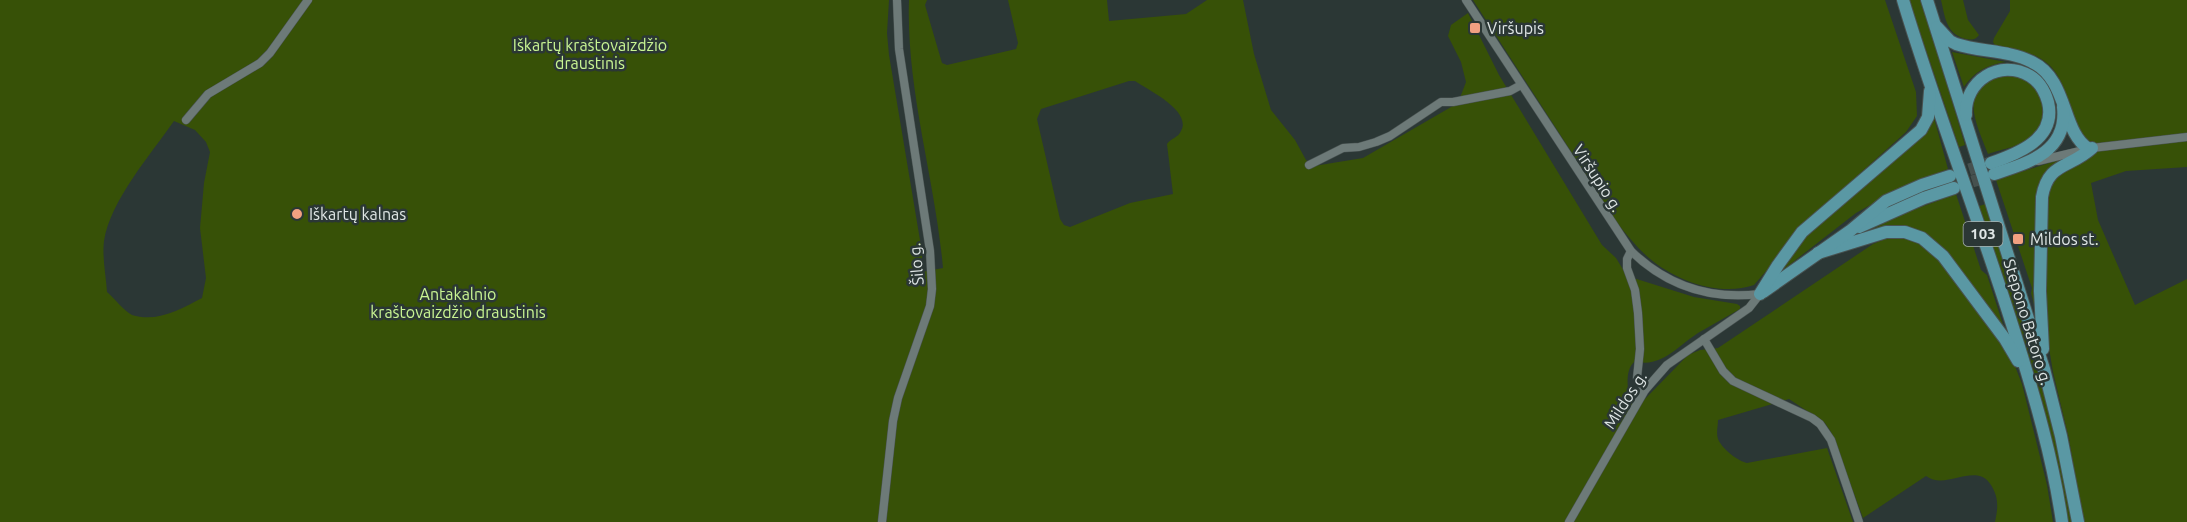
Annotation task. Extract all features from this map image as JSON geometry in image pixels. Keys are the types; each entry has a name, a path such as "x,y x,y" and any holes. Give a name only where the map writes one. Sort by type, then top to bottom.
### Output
{"main road":[{"name":"Stepono Batoro g.","path":"1901,0 1993,262 2033,391 2052,464 2062,522"},
{"name":"Stepono Batoro g.","path":"1927,0 2044,369 2061,436 2078,522"},
{"path":"1931,16 1943,34 1956,44 2021,57 2032,62 2051,78 2076,135 2091,148 2079,159 2050,174 2044,186 2040,291 2044,369"},
{"path":"1968,131 1967,99 1979,79 1989,73 2002,70 2029,75 2046,95 2049,108 2047,123 2042,134 2025,150 1992,169 2030,163 2048,150 2056,137 2062,122 2062,99"},
{"path":"1760,294 1802,232 1921,130 1931,106 1929,78"},
{"path":"1760,294 1850,231 1886,201 1922,185 1952,182"},
{"path":"1818,253 1886,232 1905,232 1931,243 1965,283 2005,339 2033,391"}],"street":[{"path":"186,120 208,94 260,63 270,53 308,0"},
{"name":"Šilo g.","path":"882,522 893,421 898,398 930,306 932,289 930,251 899,49 897,0"},
{"name":"Viršupio g.","path":"1467,0 1631,251 1656,272 1681,286 1732,297 1760,294"},
{"path":"1310,165 1343,148 1359,147 1390,136 1441,102 1453,102 1510,91 1521,85"},
{"path":"2030,163 2091,148 2187,137"},
{"path":"1631,251 1627,259 1627,268 1635,290 1638,313 1640,349 1637,378 1645,390"},
{"name":"Mildos g.","path":"1569,522 1645,390 1667,365 1749,308 1760,294"},
{"path":"1704,339 1723,371 1733,381 1812,418 1826,431 1859,522"}],"green space":[{"path":"0,0 889,0 887,33 889,55 922,252 922,272 943,268 934,201 916,101 909,34 909,0 927,0 925,5 942,63 947,65 1016,49 1018,43 1008,0 1107,0 1109,21 1186,14 1207,0 1243,0 1254,54 1271,110 1295,140 1306,160 1314,166 1363,158 1458,103 1466,82 1461,62 1448,36 1451,25 1468,13 1499,75 1602,245 1616,258 1627,276 1694,297 1740,306 1740,309 1698,333 1661,359 1644,363 1635,361 1628,373 1628,395 1635,400 1644,400 1688,355 1700,350 1718,348 1873,244 1895,235 1911,237 1933,250 2011,356 2022,384 2047,485 2053,522 1995,522 1997,499 1985,478 1977,476 1934,480 1926,476 1863,518 1831,432 1825,423 1789,399 1718,420 1718,439 1731,454 1747,463 1827,448 1853,522 0,522","holes":["1135,81 1168,102 1181,116 1183,124 1181,131 1167,144 1173,194 1130,203 1070,227 1064,225 1060,219 1037,119 1041,109","174,121 195,130 206,142 210,152 204,183 200,228 206,278 202,298 168,314 141,317 132,315 122,308 107,292 104,241 114,210 123,194"]},
{"path":"1473,0 1885,0 1916,92 1917,116 1906,132 1817,212 1754,285 1727,289 1699,285 1672,274 1649,258 1618,224"},
{"path":"1909,0 1922,0 1965,145 1959,147"},
{"path":"1941,0 1963,0 1968,20 1979,35 1978,37 1966,39 1959,37 1950,29"},
{"path":"2010,0 2187,0 2187,167 2126,171 2091,183 2098,220 2135,305 2187,279 2187,522 2083,522 2069,439 2053,372 2045,324 2046,194 2058,172 2088,159 2097,150 2080,133 2064,88 2054,70 2036,56 1996,47 1993,42 2010,11"},
{"path":"1952,52 2006,62 1982,70 1964,87"},
{"path":"2001,76 2018,77 2031,84 2040,97 2042,120 2030,138 2012,147 1988,154 1975,119 1974,97 1978,88 1987,81"},
{"path":"1933,114 1948,169 1904,186 1856,213 1775,276 1797,245"},
{"path":"2077,154 2048,172 2038,320 2031,293 2032,288 1996,180"},
{"path":"1956,194 1981,270 1987,275 2007,337 1927,237 1858,237 1897,216"},
{"path":"1986,204 2024,319 2051,413 2073,522 2067,522 2044,407 1979,206"}],"tunnel":[{"path":"1952,175 1989,163"},
{"path":"1955,187 1993,175"}],"place":[{"name":"Viršupis","path":"1475,28"},
{"name":"Iškartų kalnas","path":"297,214"},
{"name":"Mildos st.","path":"2018,239"}],"park label":[{"name":"Iškartų kraštovaizdžio draustinis","path":"590,54"},
{"name":"Antakalnio kraštovaizdžio draustinis","path":"458,303"}]}
